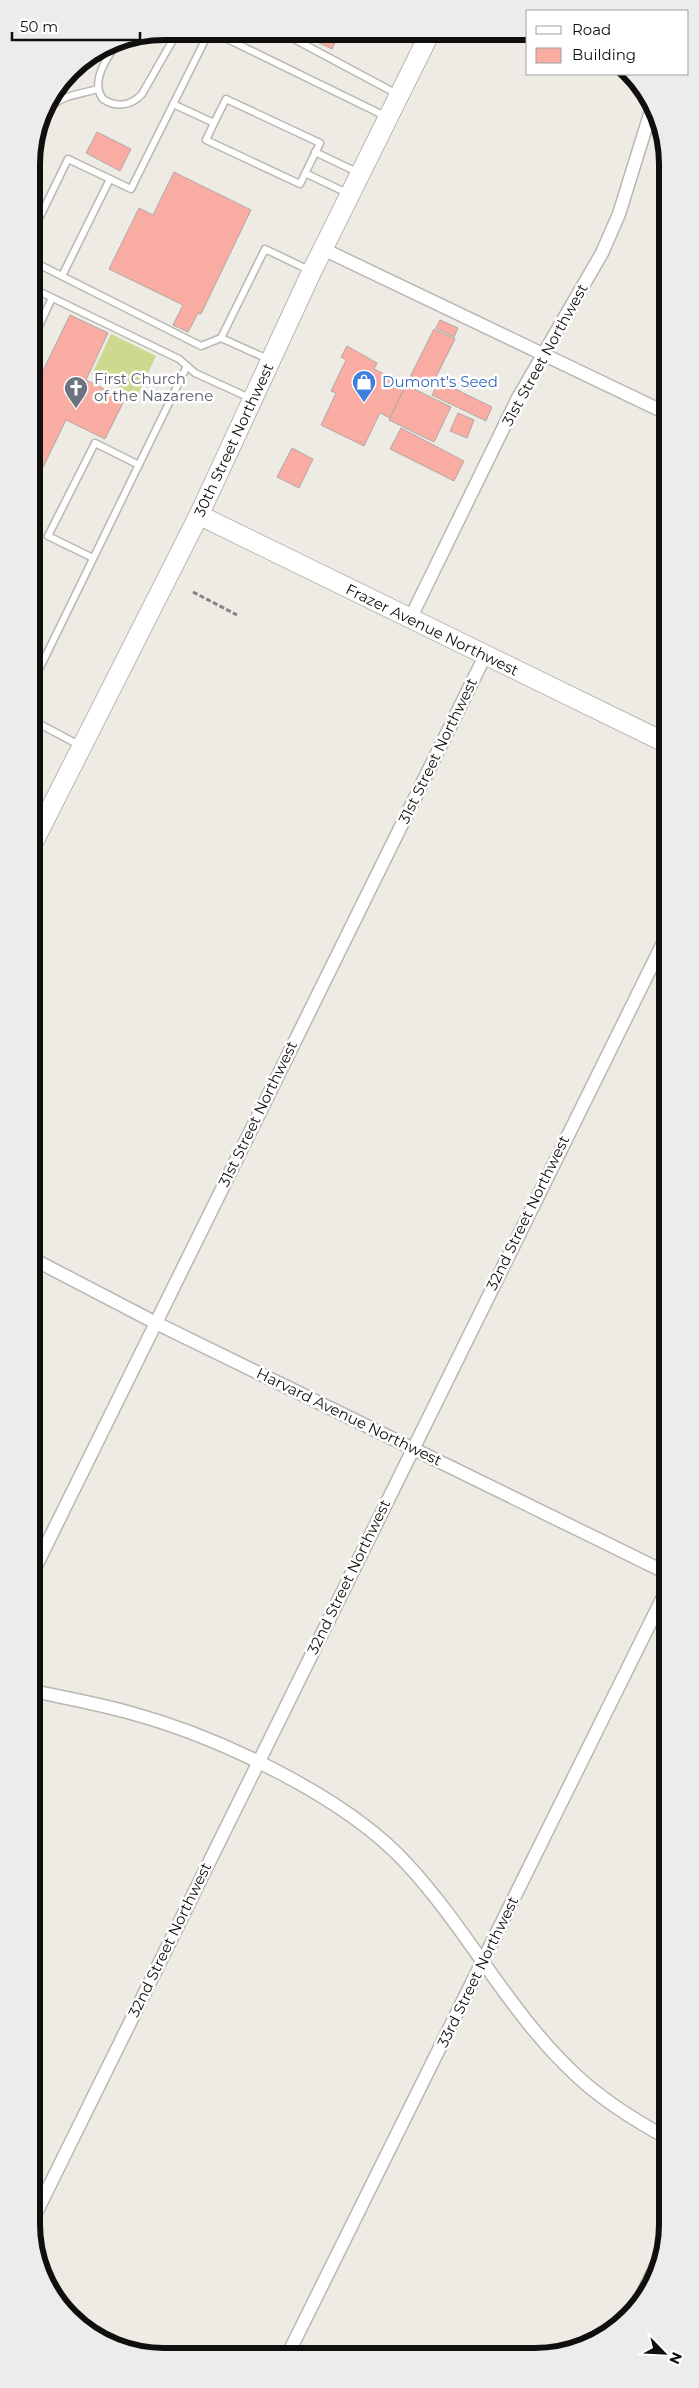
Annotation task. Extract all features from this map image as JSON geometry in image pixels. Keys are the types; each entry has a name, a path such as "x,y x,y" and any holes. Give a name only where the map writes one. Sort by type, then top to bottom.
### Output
{"main road":[{"name":"30th Street Northwest","path":"40,830 199,515 312,271 427,40"},
{"name":"Frazer Avenue Northwest","path":"199,515 410,620 659,740"}],"street":[{"name":"31st Street Northwest","path":"410,620 518,398 583,287 605,245 618,214 649,117"},
{"path":"323,249 659,410"},
{"name":"31st Street Northwest","path":"40,1558 485,656"},
{"name":"32nd Street Northwest","path":"40,2205 659,951"},
{"name":"Harvard Avenue Northwest","path":"40,1263 156,1322 659,1569"},
{"name":"33rd Street Northwest","path":"291,2348 483,1962 573,1775 659,1605"},
{"path":"40,1693 161,1722 258,1763 319,1795 373,1830 427,1886 506,1995 541,2039 577,2076 612,2105 659,2133"}],"lane":[{"path":"114,50 101,73 98,89 103,99 113,104 124,104 138,98 148,85 173,40"},
{"path":"40,217 68,159 131,189 205,40"},
{"path":"229,40 388,118"},
{"path":"296,40 400,95"},
{"path":"58,100 98,89"},
{"path":"226,99 320,143 300,184 206,140 214,123 226,99"},
{"path":"173,104 214,123"},
{"path":"315,152 360,174"},
{"path":"305,173 350,195"},
{"path":"62,276 110,179"},
{"path":"40,265 201,346 221,338 265,250 312,271"},
{"path":"40,292 179,359 195,373 253,400"},
{"path":"40,323 52,298"},
{"path":"221,338 271,361"},
{"path":"40,667 187,366"},
{"path":"93,558 48,536 95,443 139,465"},
{"path":"40,724 81,746"}],"path":[{"path":"193,592 237,615"}],"green space":[{"path":"111,334 156,356 137,396 92,374"}],"building":[{"path":"313,40 336,40 332,49"},
{"path":"97,132 131,149 120,171 86,153"},
{"path":"174,172 251,210 201,314 198,313 188,332 173,325 183,305 109,269 139,208 153,215"},
{"name":"First Church of the Nazarene","path":"70,315 108,333 86,380 125,399 105,439 66,420 40,474 40,377"},
{"path":"440,320 458,328 454,337 436,328"},
{"path":"434,329 455,339 431,387 410,377"},
{"name":"Dumont's Seed","path":"347,346 377,363 374,369 406,385 390,418 380,413 364,446 321,425 336,393 331,391 346,360 341,357"},
{"path":"439,381 492,407 486,421 432,395"},
{"path":"406,385 451,407 434,442 389,420"},
{"path":"458,413 474,420 467,438 450,431"},
{"path":"401,428 464,461 454,481 390,449"},
{"path":"292,448 313,459 299,488 277,477"}],"place":[{"name":"Dumont's Seed","path":"364,403"},
{"name":"First Church of the Nazarene","path":"76,409"}]}
